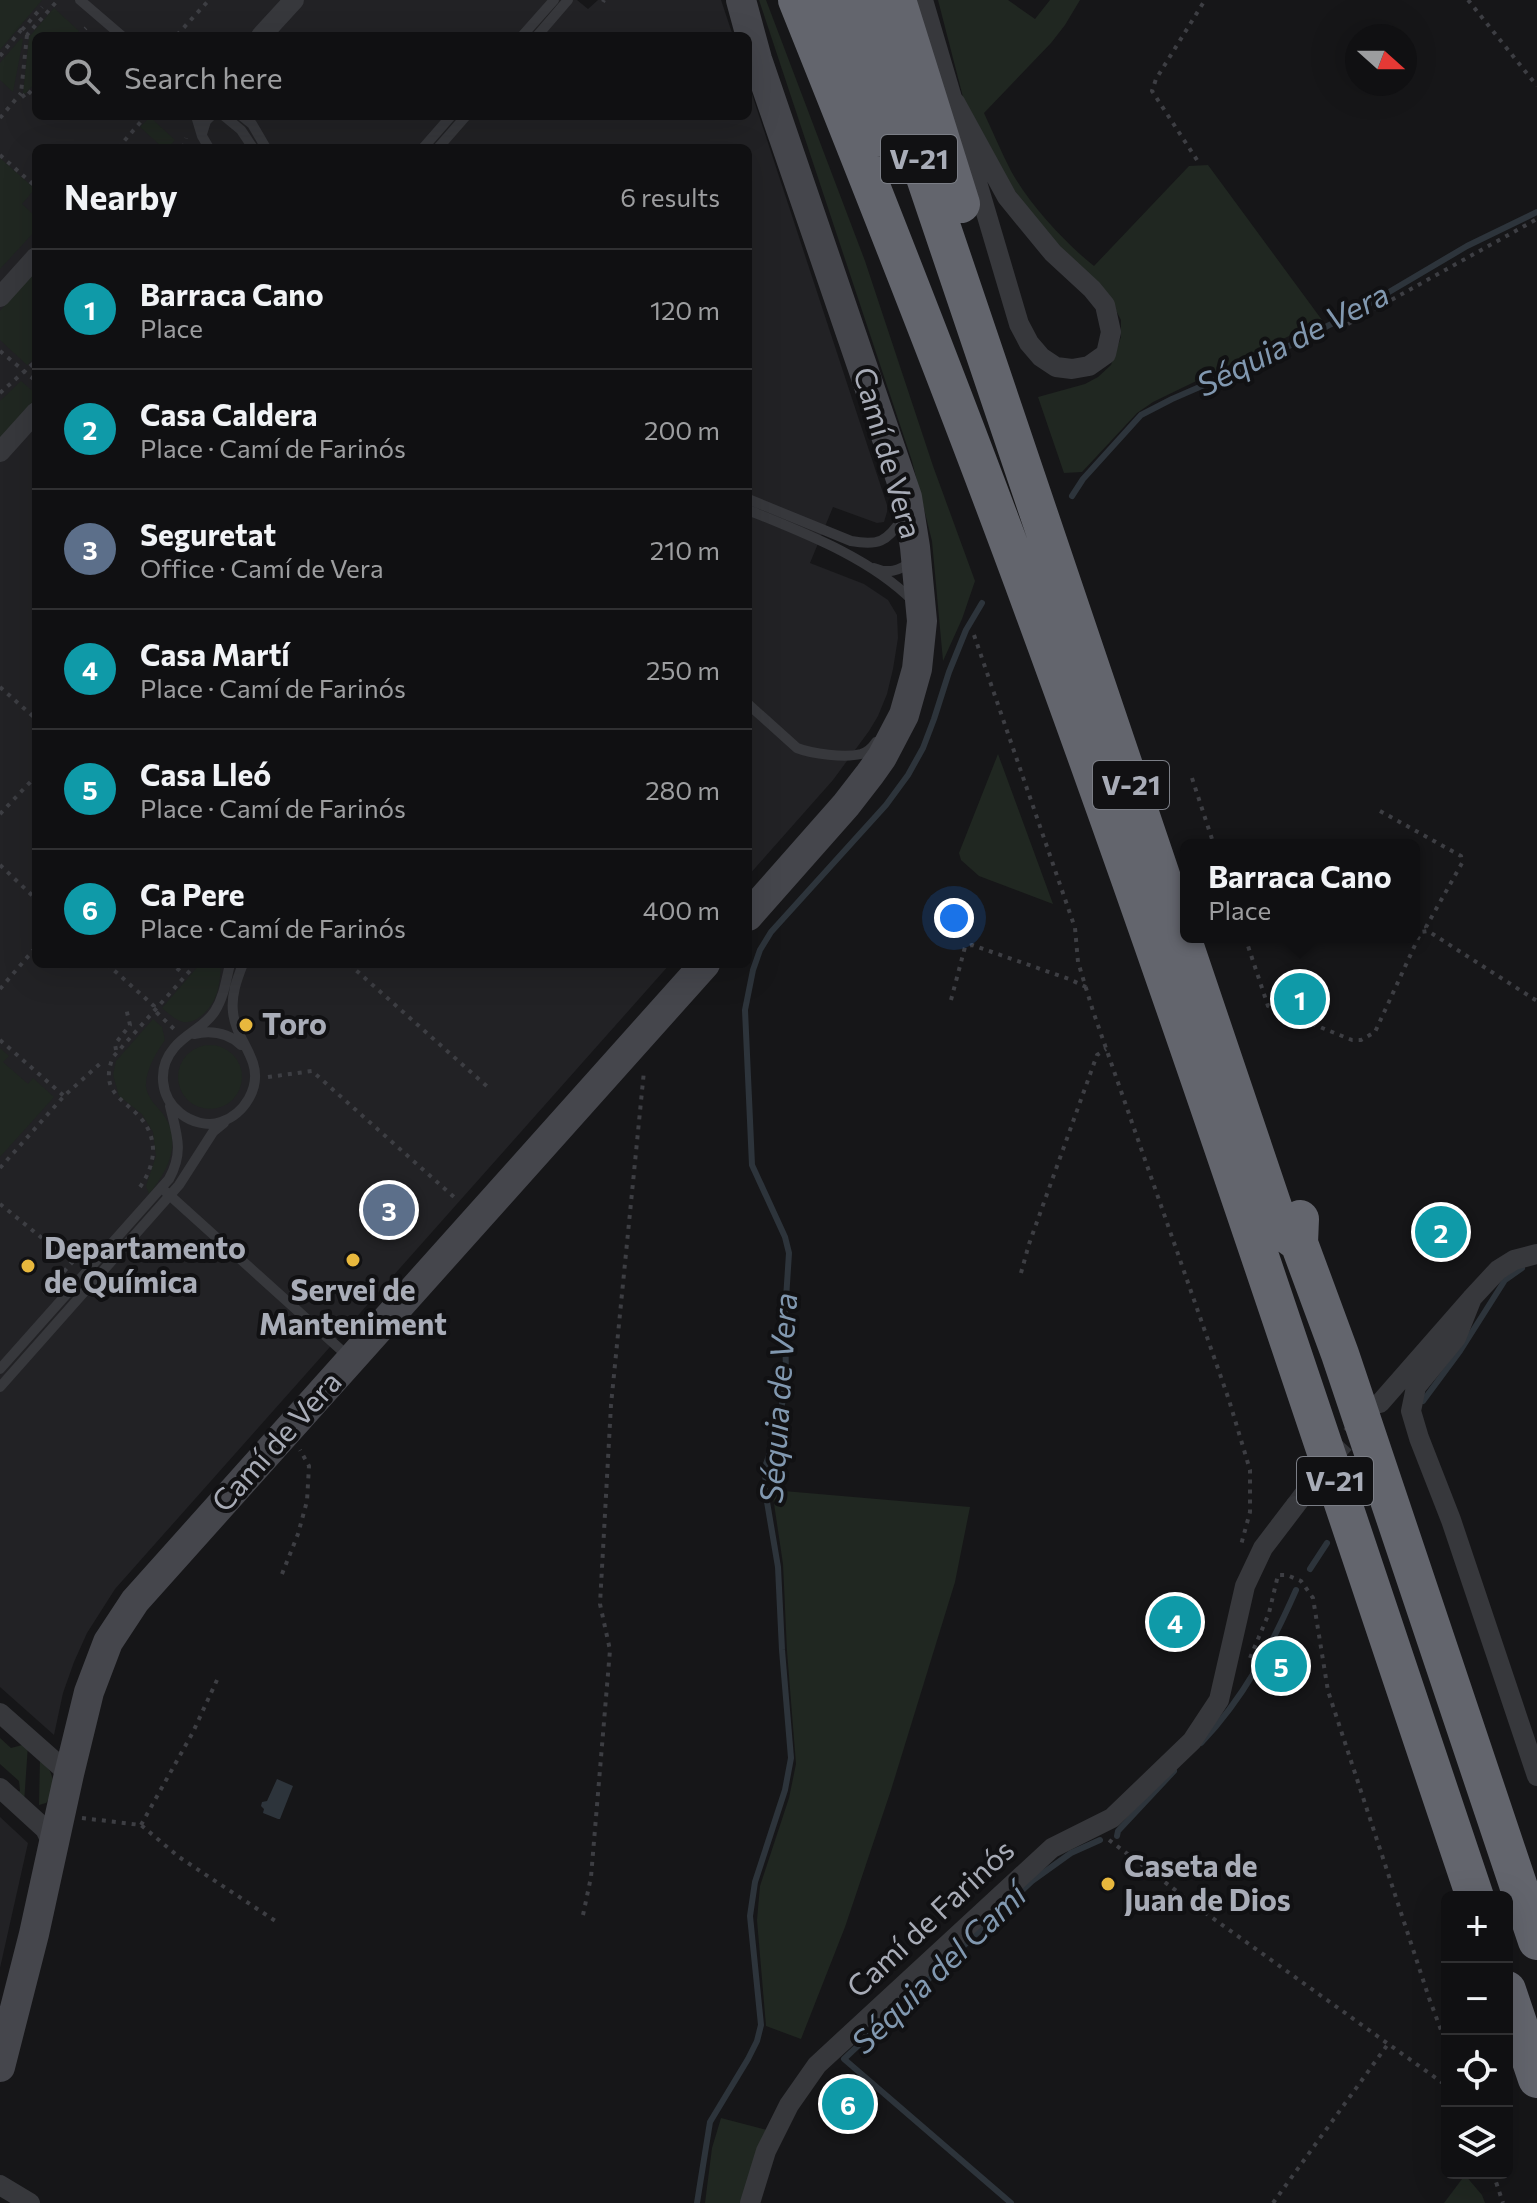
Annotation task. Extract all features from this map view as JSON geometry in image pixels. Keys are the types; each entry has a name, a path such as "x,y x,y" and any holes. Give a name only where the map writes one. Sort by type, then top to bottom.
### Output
{"highway":[{"path":"797,0 1010,547"},
{"name":"V-21","path":"831,0 1010,547 1185,1037 1473,1891"},
{"name":"V-21","path":"865,0 1180,931"},
{"path":"897,0 993,309 1180,862"},
{"name":"V-21","path":"1184,943 1281,1230 1299,1243 1340,1354 1537,1941"},
{"path":"1207,943 1301,1219 1299,1243"},
{"path":"1513,2008 1537,2079"}],"street":[{"path":"265,32 294,0"},
{"name":"Camí de Vera","path":"741,0 748,32"},
{"path":"923,0 1019,324 1041,357 1056,367 1072,369 1089,366 1106,354 1111,332 1105,305 1053,253 1007,197 955,102"},
{"name":"Camí de Vera","path":"752,50 881,449 907,497 922,621 908,681 904,715 893,737 846,805 752,911"},
{"path":"0,297 32,261"},
{"path":"0,452 32,416"},
{"name":"Camí de Vera","path":"0,2067 89,1692 108,1642 135,1601 701,968"},
{"path":"1380,1403 1498,1270 1514,1260 1537,1254"},
{"path":"1472,1298 1456,1338 1416,1387 1411,1411 1537,1776"},
{"name":"Camí de Farinós","path":"750,2203 766,2151 789,2105 817,2065 1052,1848 1112,1818 1192,1741 1219,1700 1245,1586 1263,1548 1295,1506"},
{"path":"0,1713 37,1745 64,1795 50,1808 27,1811"},
{"path":"37,1745 52,1750 64,1745 80,1729"},
{"path":"0,1788 45,1829 53,1845"},
{"path":"0,2185 30,2203"}],"lane":[{"path":"80,0 117,32"},
{"path":"526,32 554,0"},
{"path":"540,32 568,0"},
{"path":"197,120 207,144"},
{"path":"202,136 207,120"},
{"path":"229,120 250,144"},
{"path":"247,120 264,144"},
{"path":"426,144 448,120"},
{"path":"442,144 462,120"},
{"path":"243,134 243,144"},
{"path":"752,501 851,541 868,544 883,541 893,533 903,518 907,497"},
{"path":"752,512 825,542 861,563 915,602 922,621"},
{"path":"861,563 892,572 911,561 915,547"},
{"path":"752,708 797,748 806,752 851,755 869,750 881,733"},
{"path":"846,805 859,775 858,763 851,755"},
{"path":"0,1387 165,1192 179,1154 169,1101 163,1088 166,1060 174,1047 209,1019 216,1009 229,968"},
{"path":"0,1369 85,1273 188,1173 213,1132 244,1107 252,1094 255,1079 253,1063 236,1030 233,1012 233,996 242,968"},
{"path":"185,1038 205,1031 220,1033 235,1039 246,1050"},
{"path":"169,1101 190,1120 217,1124 232,1117"},
{"path":"165,1192 352,1359"}],"path":[{"path":"0,118 21,93 27,35 58,0"},
{"path":"180,32 209,0"},
{"path":"1197,160 1152,91 1156,79 1205,0"},
{"path":"1468,0 1537,86"},
{"path":"0,56 42,7"},
{"path":"82,32 86,28"},
{"path":"21,30 27,35"},
{"path":"21,93 25,98 32,90"},
{"path":"122,144 142,120"},
{"path":"0,155 32,183"},
{"path":"1348,324 1537,219"},
{"path":"0,351 32,377"},
{"path":"0,393 32,365"},
{"path":"974,635 1075,928 1078,962 1106,1049 1229,1400 1250,1470 1250,1512 1239,1553"},
{"path":"0,687 32,715"},
{"path":"1192,778 1212,839"},
{"path":"0,814 32,780"},
{"path":"1380,811 1461,856 1462,863 1455,879 1426,927 1428,931"},
{"path":"0,865 32,895"},
{"path":"1420,934 1428,931 1537,1001"},
{"path":"1247,943 1268,1006 1352,1040 1361,1040 1375,1032 1415,943"},
{"path":"951,1000 965,947 972,945 1086,987"},
{"path":"0,989 32,952"},
{"path":"111,968 185,1038"},
{"path":"136,1193 151,1166 153,1143 139,1117 115,1095 109,1076 113,1057 193,968"},
{"path":"354,968 490,1089"},
{"path":"116,1050 115,1044 130,1025 126,1008"},
{"path":"0,1040 64,1096"},
{"path":"583,1915 591,1877 610,1650 600,1604 611,1405 644,1071 632,1047"},
{"path":"1021,1273 1097,1055 1106,1049"},
{"path":"0,1168 64,1096 103,1061"},
{"path":"255,1079 312,1071 454,1197"},
{"path":"0,1204 85,1273"},
{"path":"41,1298 93,1239"},
{"path":"282,1574 307,1501 309,1466 299,1449 284,1435"},
{"path":"1224,1678 1241,1673 1255,1649 1269,1613 1278,1575 1301,1581 1313,1598 1328,1691 1443,2035"},
{"path":"141,1825 193,1732 217,1680"},
{"path":"64,1795 141,1825 179,1857 277,1922"},
{"path":"1094,1829 1441,2082"},
{"path":"1273,2203 1388,2044"},
{"path":"1495,2179 1503,2203"}],"shaded area":[{"path":"0,0 577,0 588,9 598,0 721,0 732,32 32,32 32,120 752,120 752,94 887,505 884,522 877,523 833,507 810,563 864,584 888,600 897,615 898,638 887,694 869,731 833,780 752,871 752,144 32,144 32,968 666,968 115,1589 87,1633 74,1662 63,1693 54,1735 0,1687"},
{"path":"0,0 42,0 0,50"},
{"path":"759,0 766,0 865,261 975,581 943,661 932,541 912,461"},
{"path":"938,0 1008,0 1035,19 1050,0 1080,0 1051,43 984,113 1027,197 1060,235 1094,266 1189,166 1208,165 1322,320 1153,402 1137,413 1082,472 1064,473 1038,397 1085,384 1111,365 1121,337 1121,320 1111,301 1042,228 1012,187 963,97"},
{"path":"54,8 79,31 78,32 33,32"},
{"path":"32,34 32,86 25,94 23,93 29,37"},
{"path":"21,38 13,92 0,80 0,63"},
{"path":"147,120 153,120 175,140 172,144 159,144 140,127"},
{"path":"0,158 32,186 32,192 22,204 32,213 32,234 0,269"},
{"path":"32,274 32,360 27,365 0,340 0,311"},
{"path":"21,381 32,391 32,403 0,439 0,401"},
{"path":"998,754 1053,904 979,876 961,860 959,853"},
{"path":"197,968 221,968 217,993 201,1016 183,1022 162,1008"},
{"path":"153,1019 162,1027 165,1040 149,1069 146,1087 169,1125 172,1146 167,1166 149,1194 146,1186 156,1156 153,1132 142,1114 119,1096 113,1075 116,1061"},
{"path":"210,1045 222,1047 233,1054 240,1065 240,1089 233,1100 222,1107 210,1109 198,1107 187,1100 180,1089 178,1077 180,1065 187,1054 198,1047"},
{"path":"0,1048 9,1056 3,1062 28,1084 33,1078 54,1097 0,1157"},
{"path":"772,1490 970,1507 955,1582 891,1790 845,1927 801,2039 766,2026 757,1920 760,1886 789,1798 796,1764 783,1564"},
{"path":"0,1738 11,1748 28,1745 24,1803 13,1794 20,1791 19,1781 0,1764"},
{"path":"40,1757 51,1774 53,1785 46,1803 39,1805"},
{"path":"277,1779 293,1786 280,1819 263,1813 261,1806 262,1802 267,1801"},
{"path":"0,1817 28,1843 0,1968"},
{"path":"721,2118 767,2130 742,2203 705,2203 712,2148"},
{"path":"1462,2179 1468,2179 1485,2203 1444,2203"}],"waterway":[{"name":"Séquia de Vera","path":"1072,496 1083,479 1141,415 1264,359 1362,308 1467,246 1537,212"},
{"name":"Séquia de Vera","path":"697,2203 710,2122 748,2059 761,2025 750,1916 755,1882 785,1790 791,1758 778,1567 765,1490 766,1464 778,1430 786,1379 785,1314 789,1253 785,1237 752,1165 745,1010 753,970 771,932 886,805 908,775 923,748 966,630 982,603"},
{"name":"Séquia del Camí","path":"1423,1401 1460,1351 1505,1280 1522,1268"},
{"name":"Séquia del Camí","path":"1310,1569 1327,1543"},
{"name":"Séquia del Camí","path":"1201,1743 1255,1671 1296,1590"},
{"name":"Séquia del Camí","path":"1117,1836 1118,1831 1174,1771"},
{"name":"Séquia del Camí","path":"1011,2203 844,2059 1032,1881 1071,1853 1100,1840"}],"tunnel":[{"path":"1295,1506 1364,1421"}],"place":[{"name":"Barraca Cano","path":"1300,999"},
{"name":"Toro","path":"246,1025"},
{"name":"Seguretat","path":"389,1210"},
{"name":"Casa Caldera","path":"1441,1232"},
{"name":"Servei de Manteniment","path":"353,1260"},
{"name":"Departamento de Química","path":"28,1266"},
{"name":"Casa Martí","path":"1175,1622"},
{"name":"Casa Lleó","path":"1281,1666"},
{"name":"Caseta de Juan de Dios","path":"1108,1884"},
{"name":"Ca Pere","path":"848,2104"}]}
